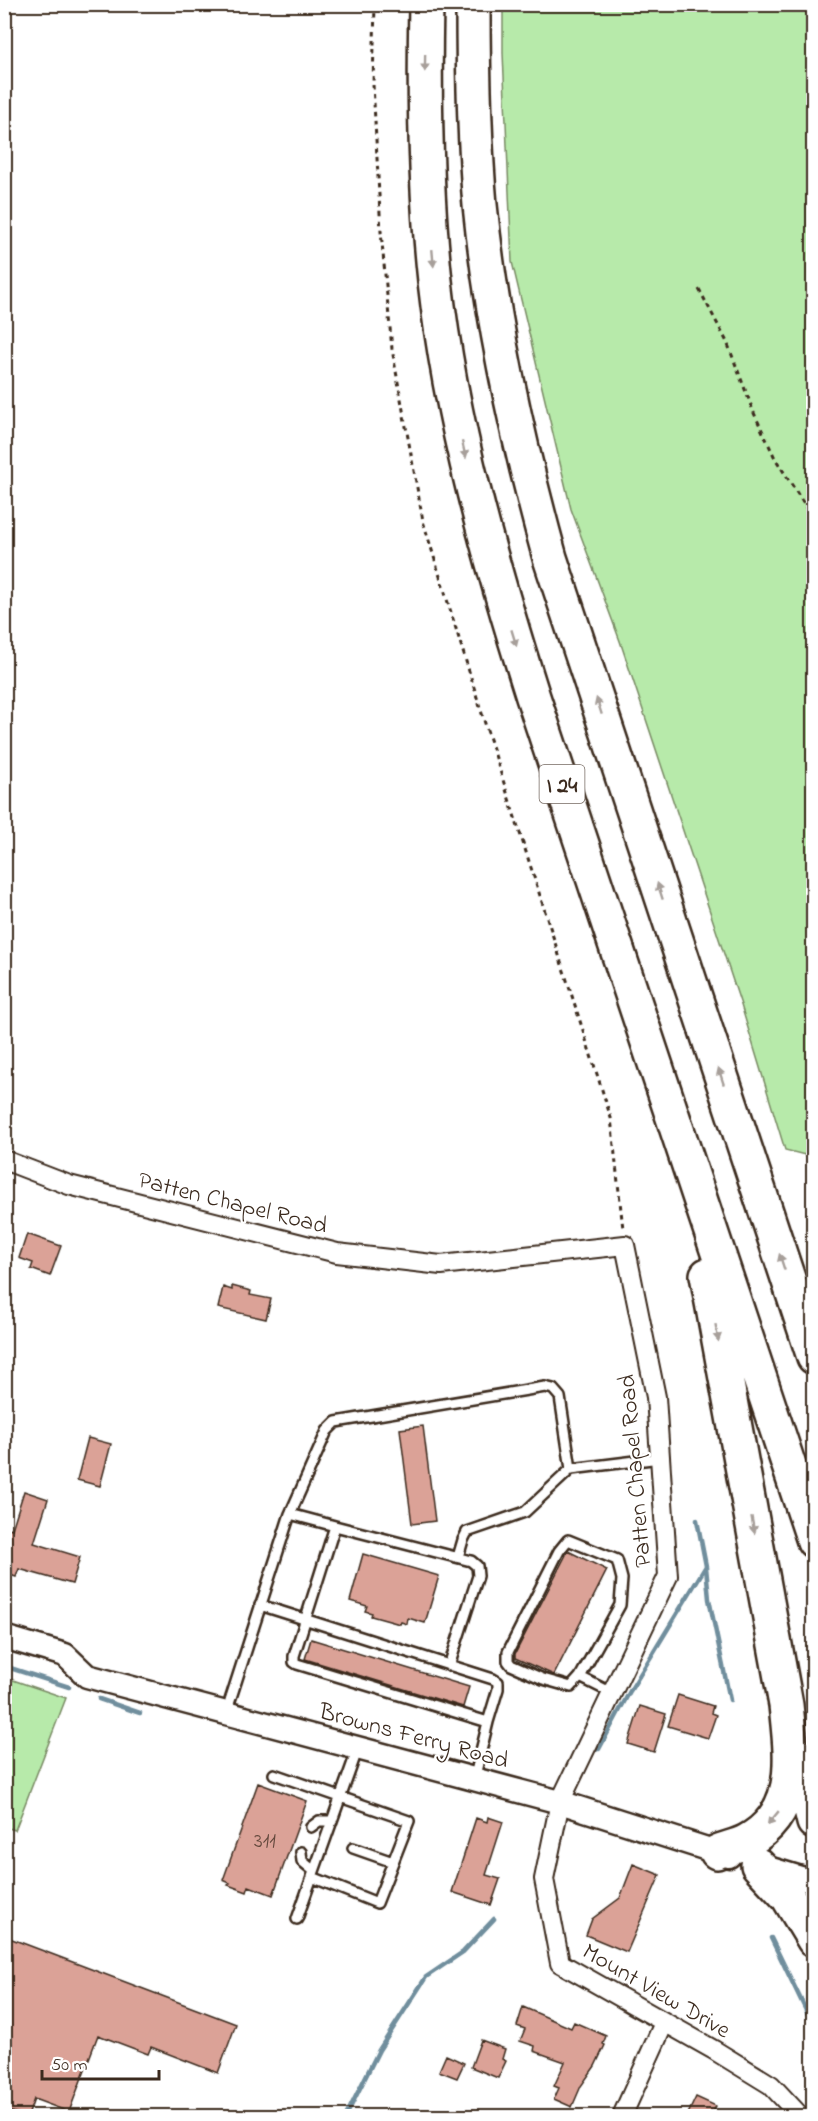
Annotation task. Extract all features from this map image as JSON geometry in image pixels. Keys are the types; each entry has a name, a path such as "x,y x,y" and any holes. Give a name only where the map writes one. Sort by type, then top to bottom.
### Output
{"highway":[{"name":"I 24","path":"426,4 424,91 435,281 459,429 478,511 516,645 813,1540"},
{"name":"I 24","path":"473,4 474,102 480,205 504,374 523,460 550,558 805,1319 813,1357"},
{"path":"684,1152 786,1705 813,1822"},
{"path":"717,1852 747,1840 766,1826 780,1810 789,1783 790,1753 786,1705"},
{"path":"758,1865 788,1897 813,1940"}],"street":[{"name":"Patten Chapel Road","path":"4,1160 69,1185 337,1253 441,1265 625,1245 656,1397 668,1576 560,1802"},
{"name":"Browns Ferry Road","path":"4,1637 64,1655 87,1676 560,1802 813,1882"},
{"name":"Mount View Drive","path":"560,1802 544,1879 560,1963 771,2085 800,2116"},
{"path":"622,2116 664,2023"}],"lane":[{"path":"226,1713 290,1514 327,1431 336,1422 545,1387 553,1389 560,1397 571,1469"},
{"path":"458,1557 467,1532 525,1512 571,1469 660,1458"},
{"path":"290,1514 458,1557 471,1561 477,1566 478,1576 449,1666"},
{"path":"335,1526 294,1662 488,1722"},
{"path":"568,1540 617,1560 622,1579 620,1605 580,1677 571,1687 563,1686 508,1662 508,1652 559,1551 568,1540"},
{"path":"260,1605 498,1682 474,1780"},
{"path":"580,1677 612,1693"},
{"path":"297,1919 358,1749"},
{"path":"274,1774 409,1821 377,1903 313,1874 302,1861 302,1851"},
{"path":"311,1827 319,1821 332,1821"},
{"path":"353,1848 393,1862"}],"path":[{"path":"375,4 373,84 381,232 392,349 423,520 611,1118 625,1245"},
{"path":"699,289 727,342 754,413 771,449 807,509 813,526"}],"green space":[{"path":"503,5 813,5 813,1157 785,1150 741,1005 620,641 571,509 512,262"},
{"path":"7,1678 66,1698 15,1830 5,1827 4,1686"}],"building":[{"path":"27,1234 61,1246 50,1276 31,1269 33,1263 19,1258"},
{"path":"232,1286 251,1291 250,1295 271,1299 266,1319 218,1308 223,1287 232,1290"},
{"path":"423,1426 435,1521 412,1524 400,1429"},
{"path":"88,1438 111,1444 100,1486 77,1480"},
{"path":"24,1491 48,1499 34,1543 80,1557 72,1584 19,1569 16,1577 4,1573 4,1543 9,1528 12,1529"},
{"path":"568,1551 607,1570 554,1675 515,1658 515,1654"},
{"path":"363,1554 439,1576 425,1623 408,1618 407,1624 401,1622 400,1624 371,1616 372,1613 365,1611 367,1606 350,1601"},
{"path":"311,1639 469,1687 463,1707 305,1659"},
{"path":"678,1695 713,1706 711,1713 716,1715 708,1738 668,1726"},
{"path":"640,1706 666,1714 654,1752 628,1744"},
{"path":"258,1783 307,1801 273,1895 249,1886 247,1892 228,1885 230,1883 223,1880"},
{"path":"488,1817 503,1822 486,1875 500,1879 491,1905 452,1892 476,1818 487,1822"},
{"path":"633,1864 660,1875 627,1952 586,1935 592,1919 620,1898"},
{"path":"4,1936 236,2024 218,2073 151,2047 148,2054 98,2035 69,2112 34,2099 28,2116 4,2110"},
{"path":"523,2007 571,2028 574,2022 606,2036 603,2044 605,2045 595,2066 581,2086 572,2107 554,2099 559,2088 554,2086 565,2062 534,2051 535,2046 520,2041 525,2029 517,2026"},
{"path":"481,2040 505,2049 502,2059 506,2061 498,2078 471,2067"},
{"path":"446,2055 464,2063 457,2078 439,2071"},
{"path":"696,2097 716,2106 711,2116 687,2116"}],"waterway":[{"path":"599,1749 630,1691 706,1566 697,1520"},
{"path":"706,1567 709,1599 730,1700"},
{"path":"4,1666 69,1687"},
{"path":"99,1699 140,1713"},
{"path":"346,2116 379,2050 426,1977 463,1952 494,1919"},
{"path":"771,1938 814,2027"}]}
